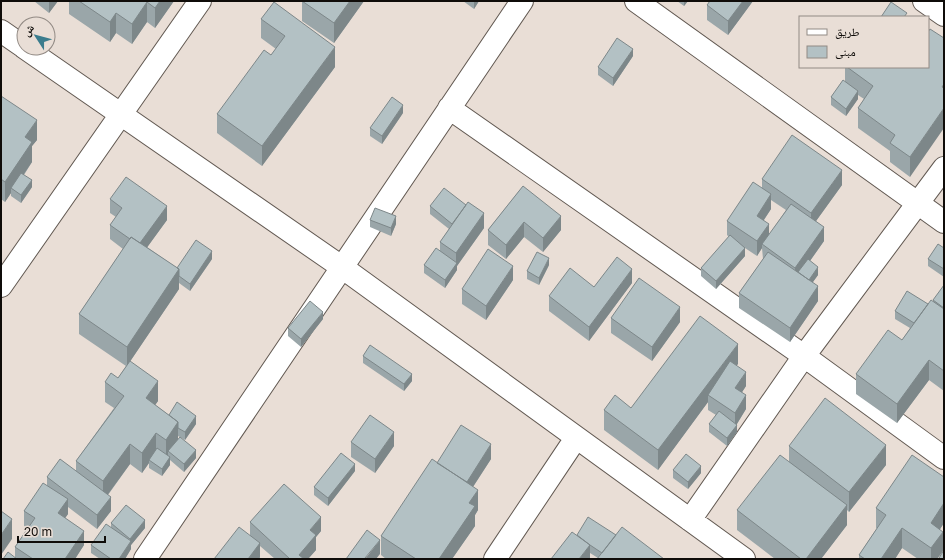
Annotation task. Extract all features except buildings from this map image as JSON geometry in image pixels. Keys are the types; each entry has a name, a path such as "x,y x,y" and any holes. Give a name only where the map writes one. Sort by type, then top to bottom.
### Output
{"street":[{"path":"1,286 8,262 121,115 200,1"},
{"path":"145,559 522,1"},
{"path":"636,1 944,222"},
{"path":"924,1 944,15"},
{"path":"1,31 16,42"},
{"path":"36,56 343,268 744,559"},
{"path":"449,108 804,356 944,458"},
{"path":"690,520 804,356 919,204 944,168"},
{"path":"495,559 576,438"}]}
